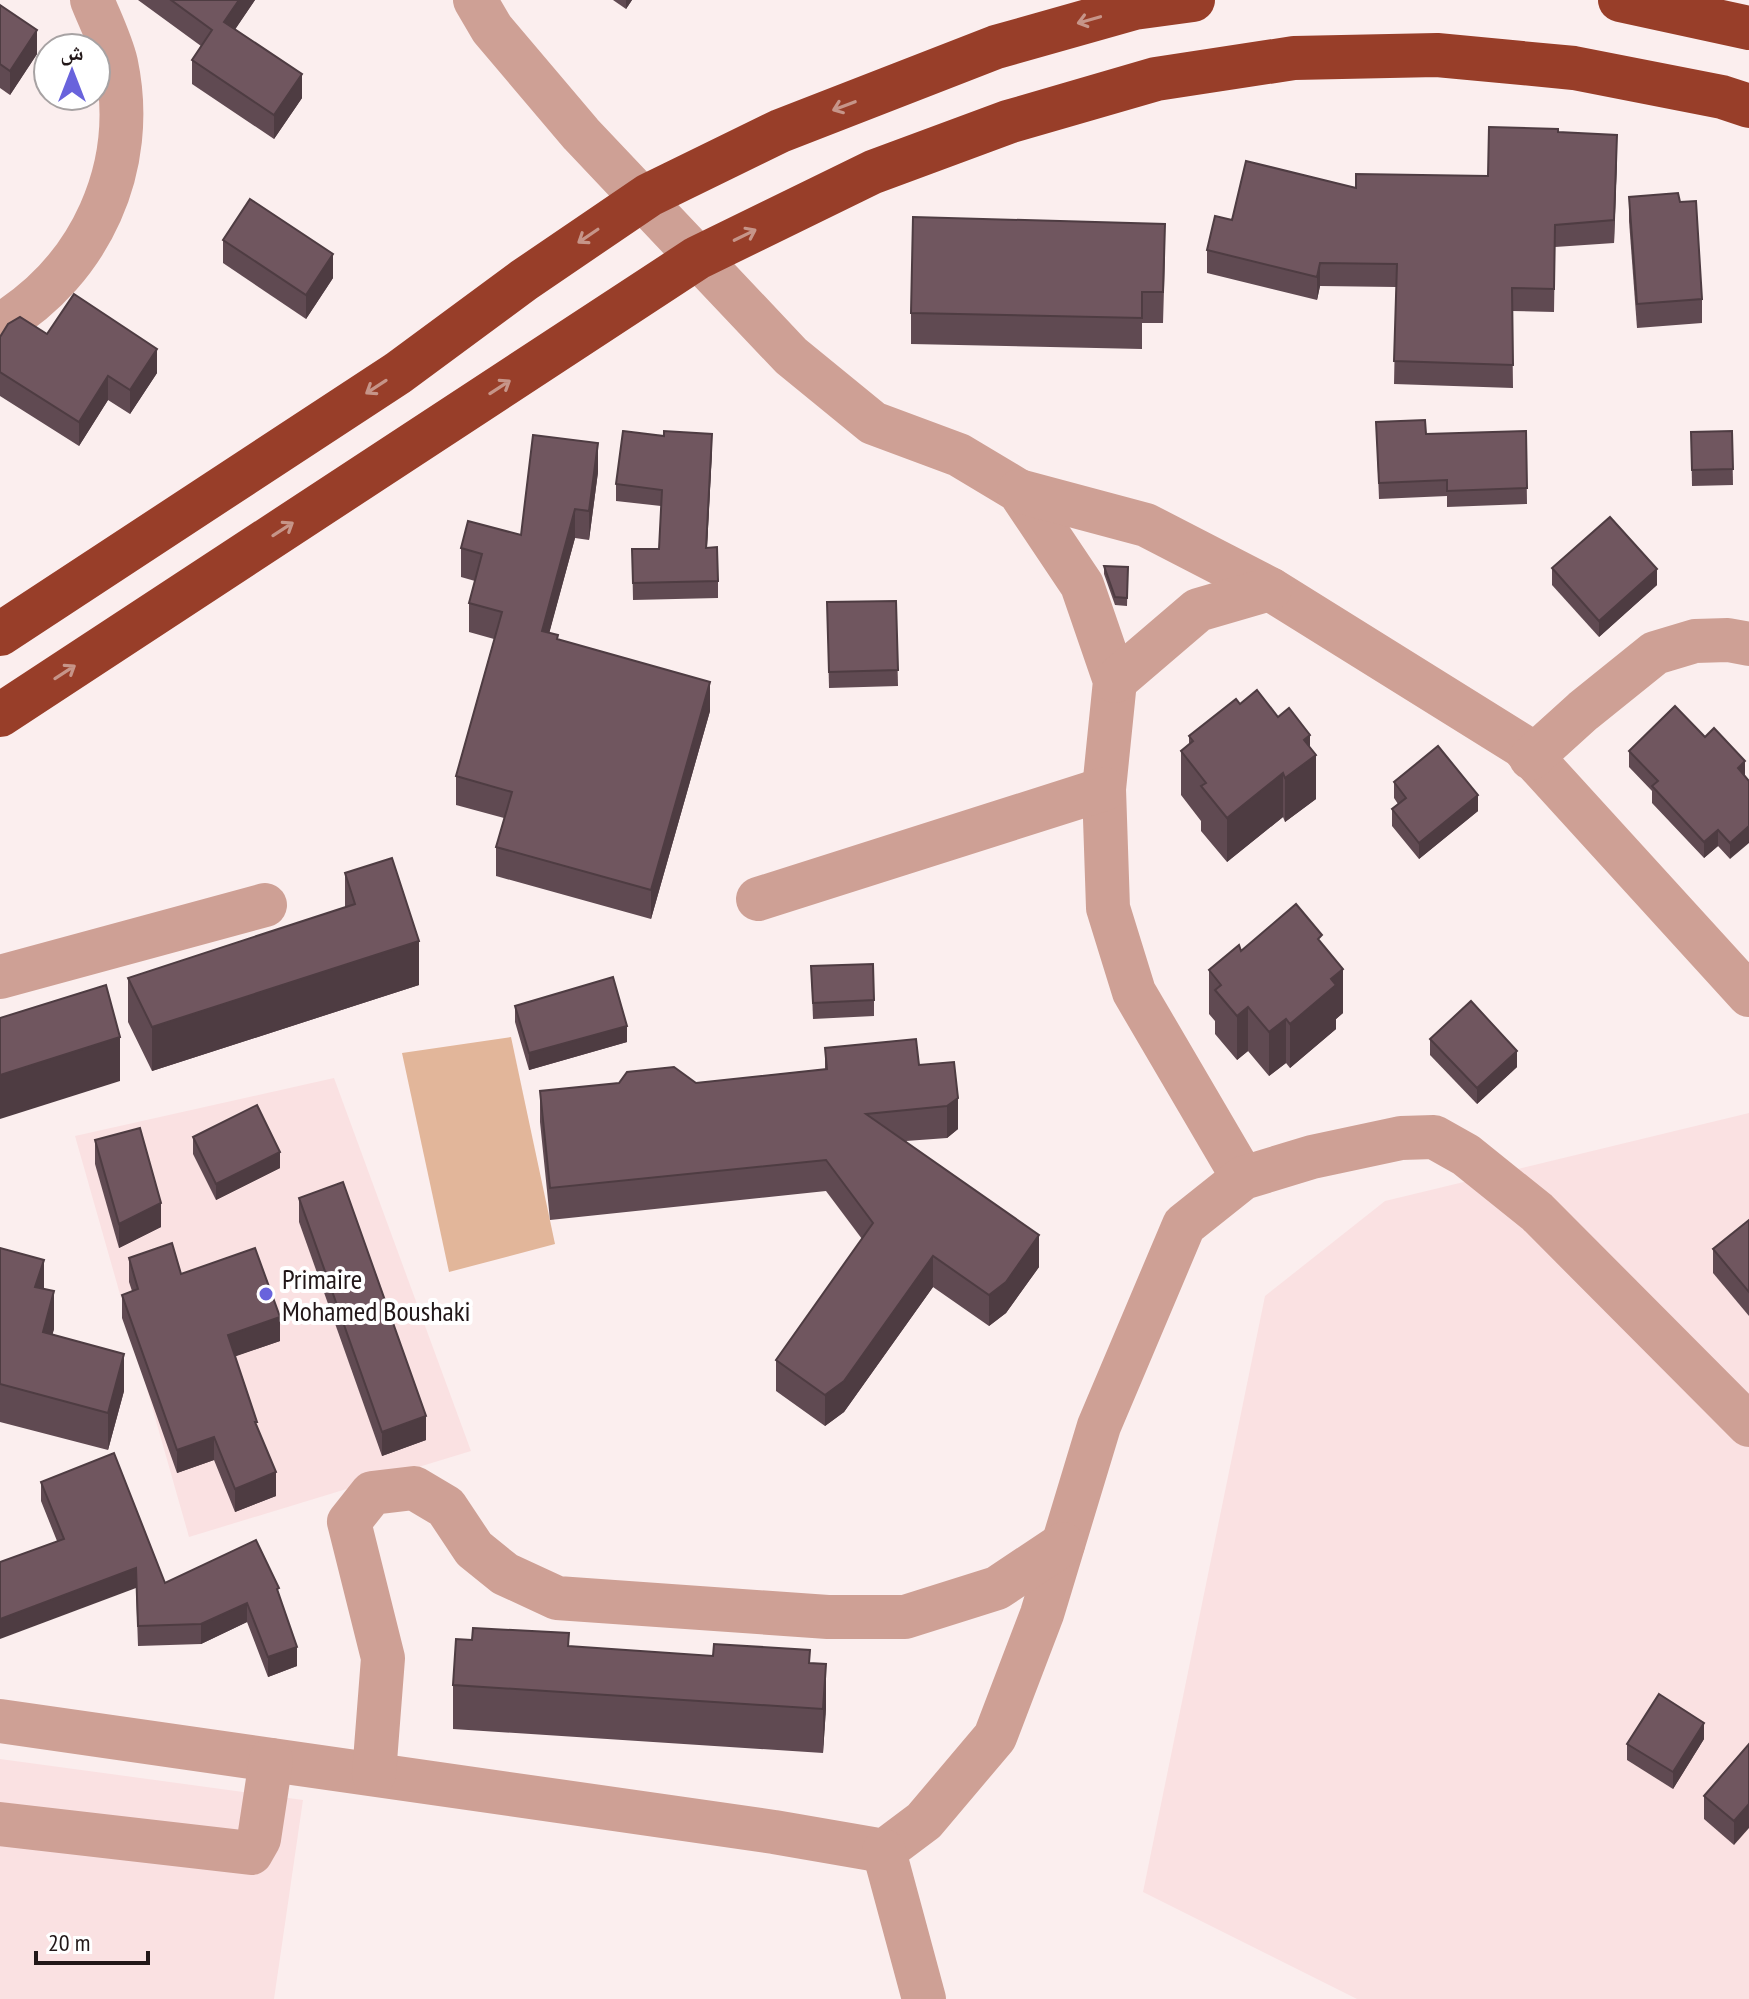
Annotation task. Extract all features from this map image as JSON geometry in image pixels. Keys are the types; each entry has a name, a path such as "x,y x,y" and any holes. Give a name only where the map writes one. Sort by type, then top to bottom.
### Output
{"highway":[{"path":"0,634 398,373 524,280 649,195 780,131 996,47 1134,8 1193,0"},
{"path":"1620,0 1749,28"},
{"path":"0,715 697,258 873,172 1008,122 1171,77 1294,58 1437,55 1574,68 1722,97 1749,106"}],"street":[{"path":"0,325 25,310 62,272 95,223 112,188 121,149 120,91 115,60 92,0"},
{"path":"475,0 492,29 581,134 791,356 873,423 959,455 1019,491 1146,525 1270,589 1522,746 1749,995"},
{"path":"1019,491 1082,585 1115,681 1104,789 1108,908 1134,992 1243,1178"},
{"path":"1115,681 1198,610 1270,589"},
{"path":"1531,758 1655,653 1695,641 1728,640 1749,644"},
{"path":"758,899 1104,789"},
{"path":"0,977 265,905"},
{"path":"0,1721 774,1832 884,1851 924,1821 995,1737 1042,1614 1099,1426 1184,1225 1243,1178 1312,1157 1401,1138 1434,1137 1466,1155 1537,1212 1749,1425"},
{"path":"374,1774 383,1658 349,1522 372,1493 414,1488 446,1507 474,1549 505,1574 557,1598 828,1617 905,1617 997,1588 1063,1544"},
{"path":"0,1824 251,1853 259,1839 271,1760"},
{"path":"884,1851 924,1999"}],"shaded area":[{"path":"511,1037 555,1244 449,1272 402,1053"},
{"name":"Primaire Mohamed Boushaki","path":"334,1078 471,1451 189,1537 75,1136"},
{"path":"1749,1113 1749,1999 1357,1999 1143,1892 1265,1296 1385,1201"},
{"path":"0,1759 303,1800 274,1999 0,1999"}],"building":[{"path":"171,0 239,0 224,22 302,74 274,115 192,60 212,30"},
{"path":"0,5 37,30 32,32 32,38 10,71 0,64"},
{"path":"1489,127 1617,135 1614,220 1555,225 1554,289 1512,288 1513,365 1394,361 1397,264 1320,263 1317,277 1207,250 1215,216 1232,220 1246,161 1356,188 1356,174 1488,176"},
{"path":"1678,193 1680,202 1696,201 1702,299 1637,304 1629,197"},
{"path":"250,199 333,254 306,295 223,240"},
{"path":"913,217 1165,224 1163,292 1142,292 1142,318 911,313"},
{"path":"74,294 157,349 130,390 108,376 79,422 0,372 0,337 8,324 20,317 47,334"},
{"path":"1425,420 1426,434 1526,431 1527,488 1447,491 1447,480 1379,483 1376,422"},
{"path":"623,431 664,436 664,431 712,434 706,548 717,547 718,581 633,583 632,549 659,549 662,490 616,484"},
{"path":"1732,431 1733,469 1692,470 1691,432"},
{"path":"533,435 598,443 589,511 575,509 542,631 558,635 557,639 710,682 651,890 496,847 512,792 456,776 502,612 469,603 482,554 461,548 468,521 521,535"},
{"path":"1610,517 1657,569 1599,621 1552,568"},
{"path":"1104,566 1128,567 1127,598 1115,597"},
{"path":"896,601 898,670 829,672 827,602"},
{"path":"1257,690 1278,717 1289,708 1310,735 1304,740 1316,755 1285,778 1283,773 1227,818 1201,786 1206,783 1181,751 1193,741 1189,736 1236,699 1240,704"},
{"path":"1675,706 1705,737 1714,728 1745,761 1738,768 1749,781 1749,826 1730,843 1718,830 1704,842 1652,786 1658,781 1629,751"},
{"path":"1438,746 1478,795 1419,843 1392,809 1406,798 1394,782"},
{"path":"392,858 419,941 152,1027 128,978 355,904 345,873"},
{"path":"1296,904 1322,935 1318,939 1343,969 1331,979 1336,985 1290,1024 1286,1019 1269,1032 1248,1007 1237,1016 1215,990 1221,985 1209,970 1239,945 1241,951"},
{"path":"873,964 874,1000 813,1003 811,966"},
{"path":"613,977 627,1026 529,1053 515,1006"},
{"path":"106,985 120,1037 0,1075 0,1018"},
{"path":"1471,1001 1517,1051 1477,1088 1430,1039"},
{"path":"916,1039 919,1065 954,1062 958,1098 947,1106 866,1114 1039,1235 1006,1282 989,1295 933,1256 844,1381 825,1395 776,1360 873,1223 826,1160 550,1188 540,1091 619,1083 627,1072 674,1067 696,1083 827,1069 825,1048"},
{"path":"257,1105 280,1152 216,1184 193,1137"},
{"path":"140,1128 161,1203 119,1224 95,1140"},
{"path":"343,1182 426,1416 382,1432 299,1198"},
{"path":"1749,1220 1749,1292 1713,1249"},
{"path":"172,1243 181,1274 255,1248 280,1317 228,1335 255,1422 276,1472 235,1489 214,1437 177,1450 122,1295 138,1289 129,1258"},
{"path":"0,1248 44,1260 35,1287 54,1291 43,1332 124,1354 108,1413 0,1384"},
{"path":"114,1453 165,1583 256,1540 279,1588 297,1647 268,1657 247,1603 201,1624 138,1626 136,1568 0,1619 0,1562 64,1539 41,1482"},
{"path":"473,1628 569,1633 568,1646 713,1656 714,1644 810,1650 809,1663 826,1664 823,1709 453,1685 456,1639 472,1640"},
{"path":"1659,1694 1704,1723 1673,1772 1627,1744"},
{"path":"1749,1744 1749,1804 1734,1821 1704,1796"}],"place":[{"name":"Primaire Mohamed Boushaki","path":"266,1294"}]}
